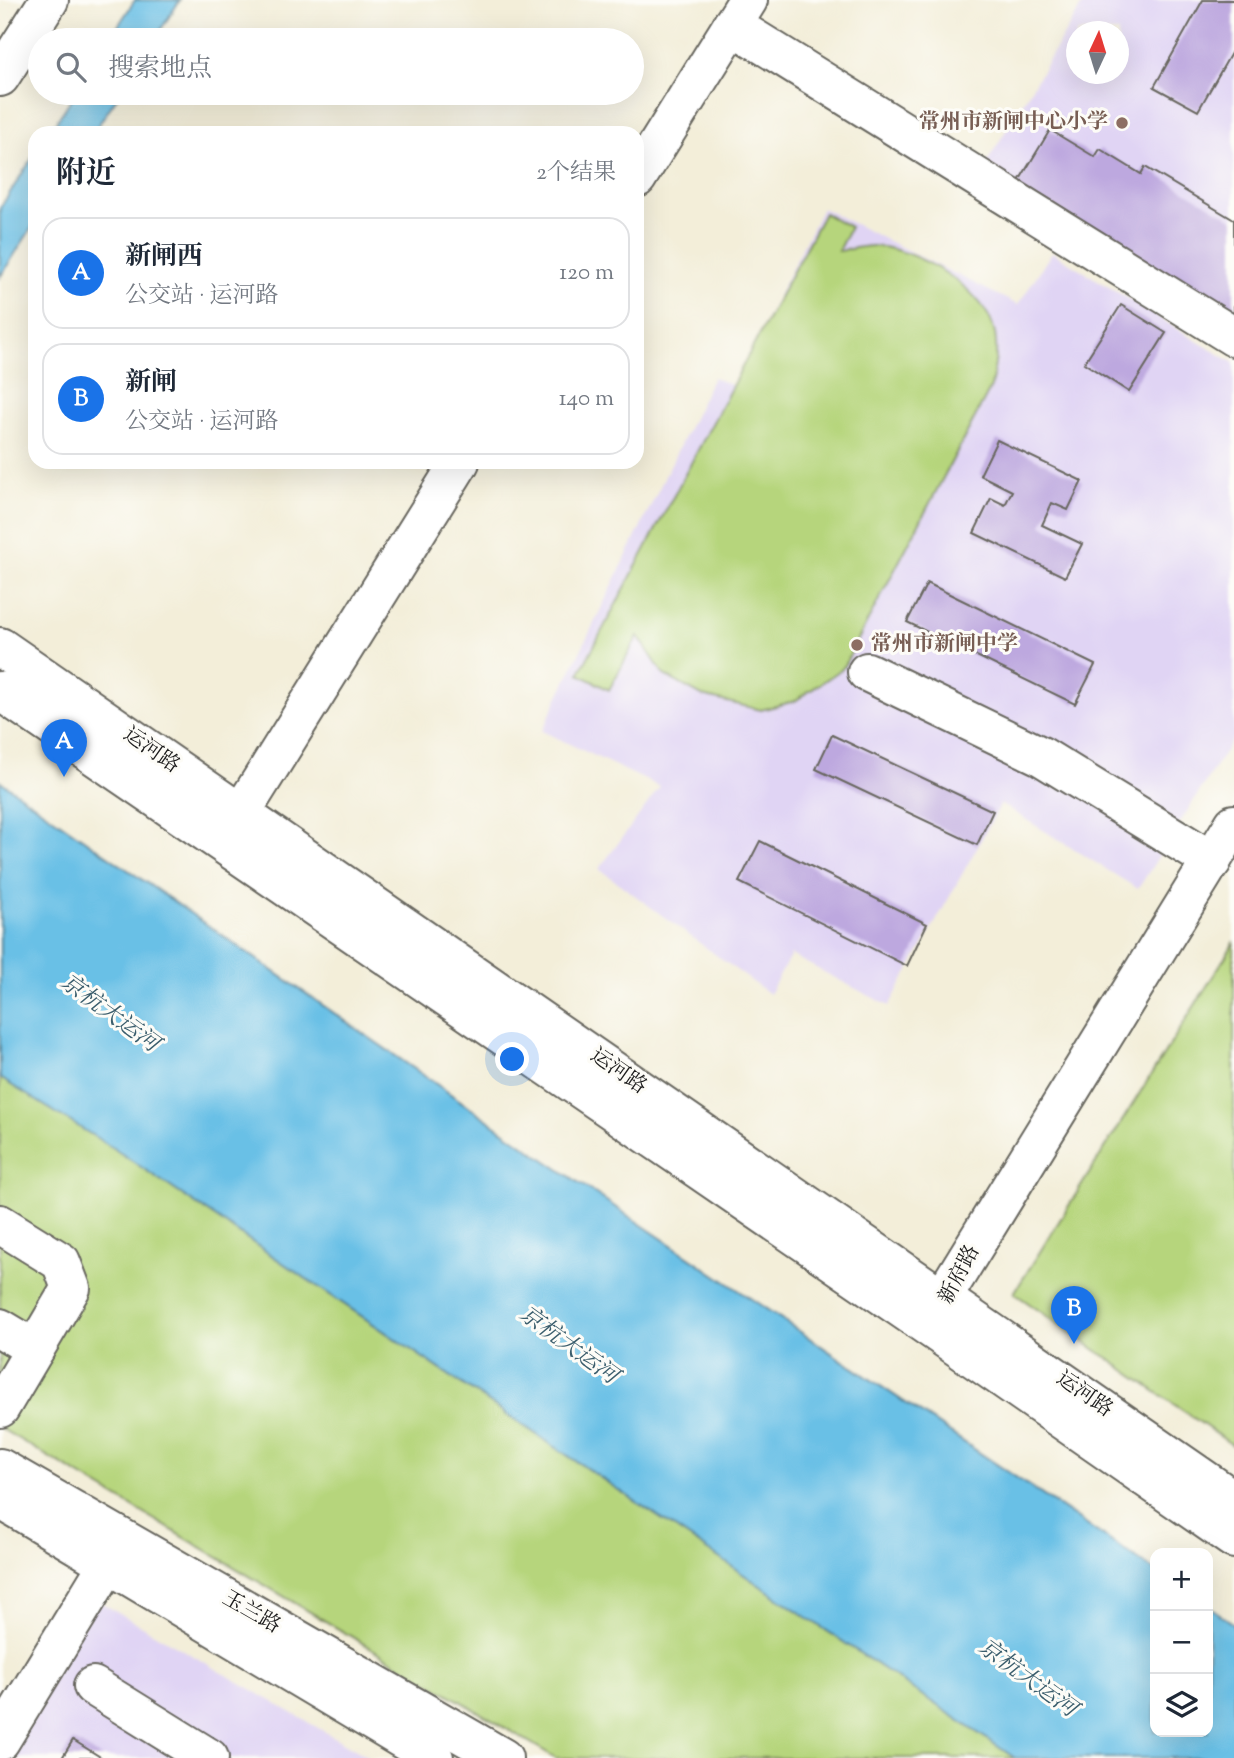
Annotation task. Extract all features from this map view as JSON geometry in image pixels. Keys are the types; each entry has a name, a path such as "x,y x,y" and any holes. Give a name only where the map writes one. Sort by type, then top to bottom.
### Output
{"main road":[{"path":"31,28 49,0"},
{"path":"644,167 740,12 1234,337"},
{"path":"0,77 28,33"},
{"path":"241,813 456,469"},
{"name":"运河路","path":"0,647 241,813 948,1313 1234,1539"},
{"path":"866,672 1041,756 1223,867"},
{"name":"运河路","path":"0,691 1234,1500"},
{"name":"新府路","path":"948,1313 1223,867 1234,824"},
{"path":"0,1224 61,1262 71,1288 0,1408"},
{"path":"0,1328 35,1349"},
{"name":"玉兰路","path":"0,1468 503,1758"},
{"name":"玉兰路","path":"4,1509 108,1564 434,1758"},
{"path":"0,1741 108,1564"},
{"path":"93,1686 209,1758"}],"shaded area":[{"name":"常州市新闸中心小学","path":"1085,0 1234,0 1234,322 981,172 1066,31 1066,84 1129,84 1129,21 1072,21"},
{"name":"常州市新闸中学","path":"822,208 1018,305 1052,252 1184,333 1188,329 1185,334 1234,363 1234,737 1138,889 1001,804 889,1006 791,955 769,994 599,869 660,787 542,731 713,377 733,386"},
{"path":"74,1587 370,1758 0,1758"}],"green space":[{"path":"824,213 850,227 838,251 875,246 908,254 942,271 973,295 992,323 996,339 991,387 843,668 795,701 761,710 702,696 664,675 638,636 609,690 579,674"},
{"path":"1234,943 1234,1446 1014,1293"},
{"path":"0,1078 113,1148 1015,1758 556,1758 0,1428"}],"water":[{"path":"135,0 180,0 162,28 117,28"},
{"path":"67,105 112,105 98,126 54,126"},
{"path":"28,165 28,234 0,277 0,208"},
{"name":"京杭大运河","path":"0,781 544,1159 1150,1568 1150,1737 1213,1737 1213,1609 1234,1624 1234,1758 1015,1758 113,1148 0,1078"}],"building":[{"path":"1203,0 1234,0 1234,48 1198,111 1154,87"},
{"path":"1050,130 1095,157 1100,149 1141,174 1145,167 1234,220 1234,323 1013,191"},
{"path":"1121,305 1166,333 1129,392 1084,363"},
{"path":"997,440 1082,481 1068,510 1052,503 1042,525 1082,544 1065,577 974,533 991,498 1005,505 1012,491 980,475"},
{"path":"927,583 1095,665 1075,704 907,622"},
{"path":"832,735 993,811 977,845 816,769"},
{"path":"760,841 927,924 907,966 739,882"},
{"path":"73,1740 102,1758 62,1758"}],"place":[{"name":"常州市新闸中心小学","path":"1122,123"},
{"name":"常州市新闸中学","path":"857,645"},
{"name":"新闸西","path":"64,777"},
{"name":"新闸","path":"1074,1344"}]}
